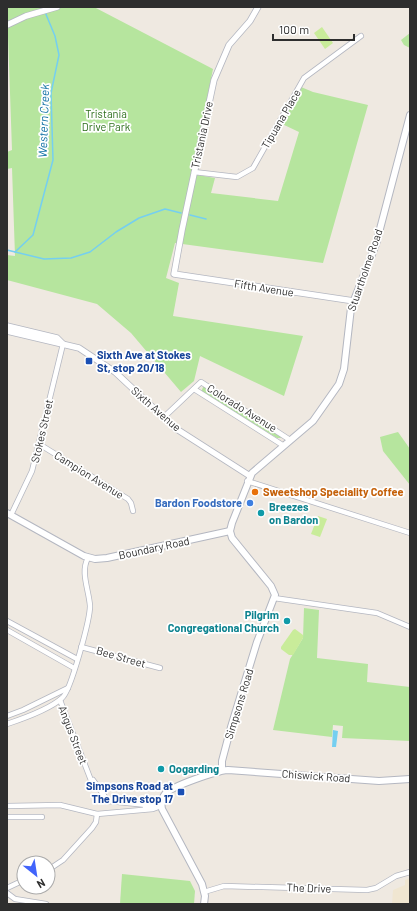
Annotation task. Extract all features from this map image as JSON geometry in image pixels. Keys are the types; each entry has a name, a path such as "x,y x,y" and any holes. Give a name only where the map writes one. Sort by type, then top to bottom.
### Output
{"main road":[{"name":"Stuartholme Road","path":"230,531 234,514 249,479 259,466 313,421 339,384 344,369 350,316 376,244 410,115"},
{"name":"Boundary Road","path":"9,514 88,558 107,558 230,531"},
{"path":"230,531 236,542 274,589 274,598"},
{"name":"Simpsons Road","path":"222,770 222,761 231,727 257,642 274,598"},
{"path":"204,904 204,892 200,881 161,806 163,797 168,791 222,770"},
{"name":"Chiswick Road","path":"222,770 388,781 410,779"}],"street":[{"path":"7,25 26,16 57,7"},
{"name":"Tristania Drive","path":"174,274 214,80 229,45 250,21 258,7"},
{"name":"Tipuana Place","path":"194,172 237,177 253,168 304,78 361,36"},
{"name":"Fifth Avenue","path":"174,274 354,302"},
{"name":"Sixth Avenue","path":"7,326 57,338 63,344"},
{"name":"Sixth Avenue","path":"7,331 79,348 108,367 175,428 249,479"},
{"name":"Stokes Street","path":"9,514 31,474 63,344"},
{"name":"Colorado Avenue","path":"163,418 201,382 290,440"},
{"name":"Colorado Avenue","path":"194,389 284,446"},
{"name":"Campion Avenue","path":"39,444 128,499 131,503 133,511"},
{"path":"249,479 410,533"},
{"path":"7,724 60,700 68,688 90,614 85,570 88,558"},
{"path":"274,598 377,613 410,627"},
{"path":"7,621 77,659"},
{"path":"7,630 74,668"},
{"name":"Bee Street","path":"81,647 160,668"},
{"path":"13,722 9,715 68,688"},
{"name":"Angus Street","path":"60,700 92,783"},
{"name":"Angus Street","path":"86,770 107,801 148,805"},
{"path":"142,809 148,805 157,804 161,806"},
{"path":"7,806 60,806 97,814 153,809 161,806"},
{"path":"56,865 63,860 92,828 96,821 97,814"},
{"path":"7,817 42,817"},
{"name":"The Drive","path":"204,892 224,886 367,890 376,888 396,876 410,872"},
{"path":"7,893 15,899 46,904"}],"shaded area":[{"path":"410,878 410,904 392,904 393,890 405,885 405,880"}],"green space":[{"name":"Tristania Drive Park","path":"7,7 94,7 213,69 192,174 215,178 211,193 278,201 299,132 280,123 301,87 313,92 368,105 323,263 175,243 166,278 179,283 173,316 303,336 284,396 200,356 194,381 181,392 131,333 97,304 7,280 7,255 15,256 12,168 7,169 7,152 12,150"},
{"path":"322,27 333,43 325,49 314,33"},
{"path":"410,33 410,48 404,45 401,40"},
{"path":"204,385 281,438 277,438 201,392"},
{"path":"398,432 410,449 410,485 383,451 380,437"},
{"path":"318,516 327,519 320,537 311,534"},
{"path":"304,608 319,610 317,658 368,664 367,682 410,687 410,741 342,738 343,726 333,725 332,737 273,730 290,659 303,638"},
{"path":"295,629 303,635 303,638 293,655 289,655 281,649 281,647"},
{"path":"122,874 190,881 195,891 194,904 120,904"}],"water":[{"path":"333,730 338,731 336,747 332,747"}],"waterway":[{"name":"Western Creek","path":"15,252 33,235 53,160 51,93 59,55 55,36 45,12"},
{"name":"Western Creek","path":"7,250 44,259 71,258 90,252 116,232 139,218 165,209 181,213"},
{"name":"Western Creek","path":"190,215 206,219"}],"place":[{"name":"Sixth Ave at Stokes St, stop 20/18","path":"89,361"},
{"name":"Sweetshop Speciality Coffee","path":"255,492"},
{"name":"Bardon Foodstore","path":"250,503"},
{"name":"Breezes on Bardon","path":"261,513"},
{"name":"Pilgrim Congregational Church","path":"287,621"},
{"name":"Oogarding","path":"161,769"},
{"name":"Simpsons Road at The Drive stop 17","path":"181,792"}]}
